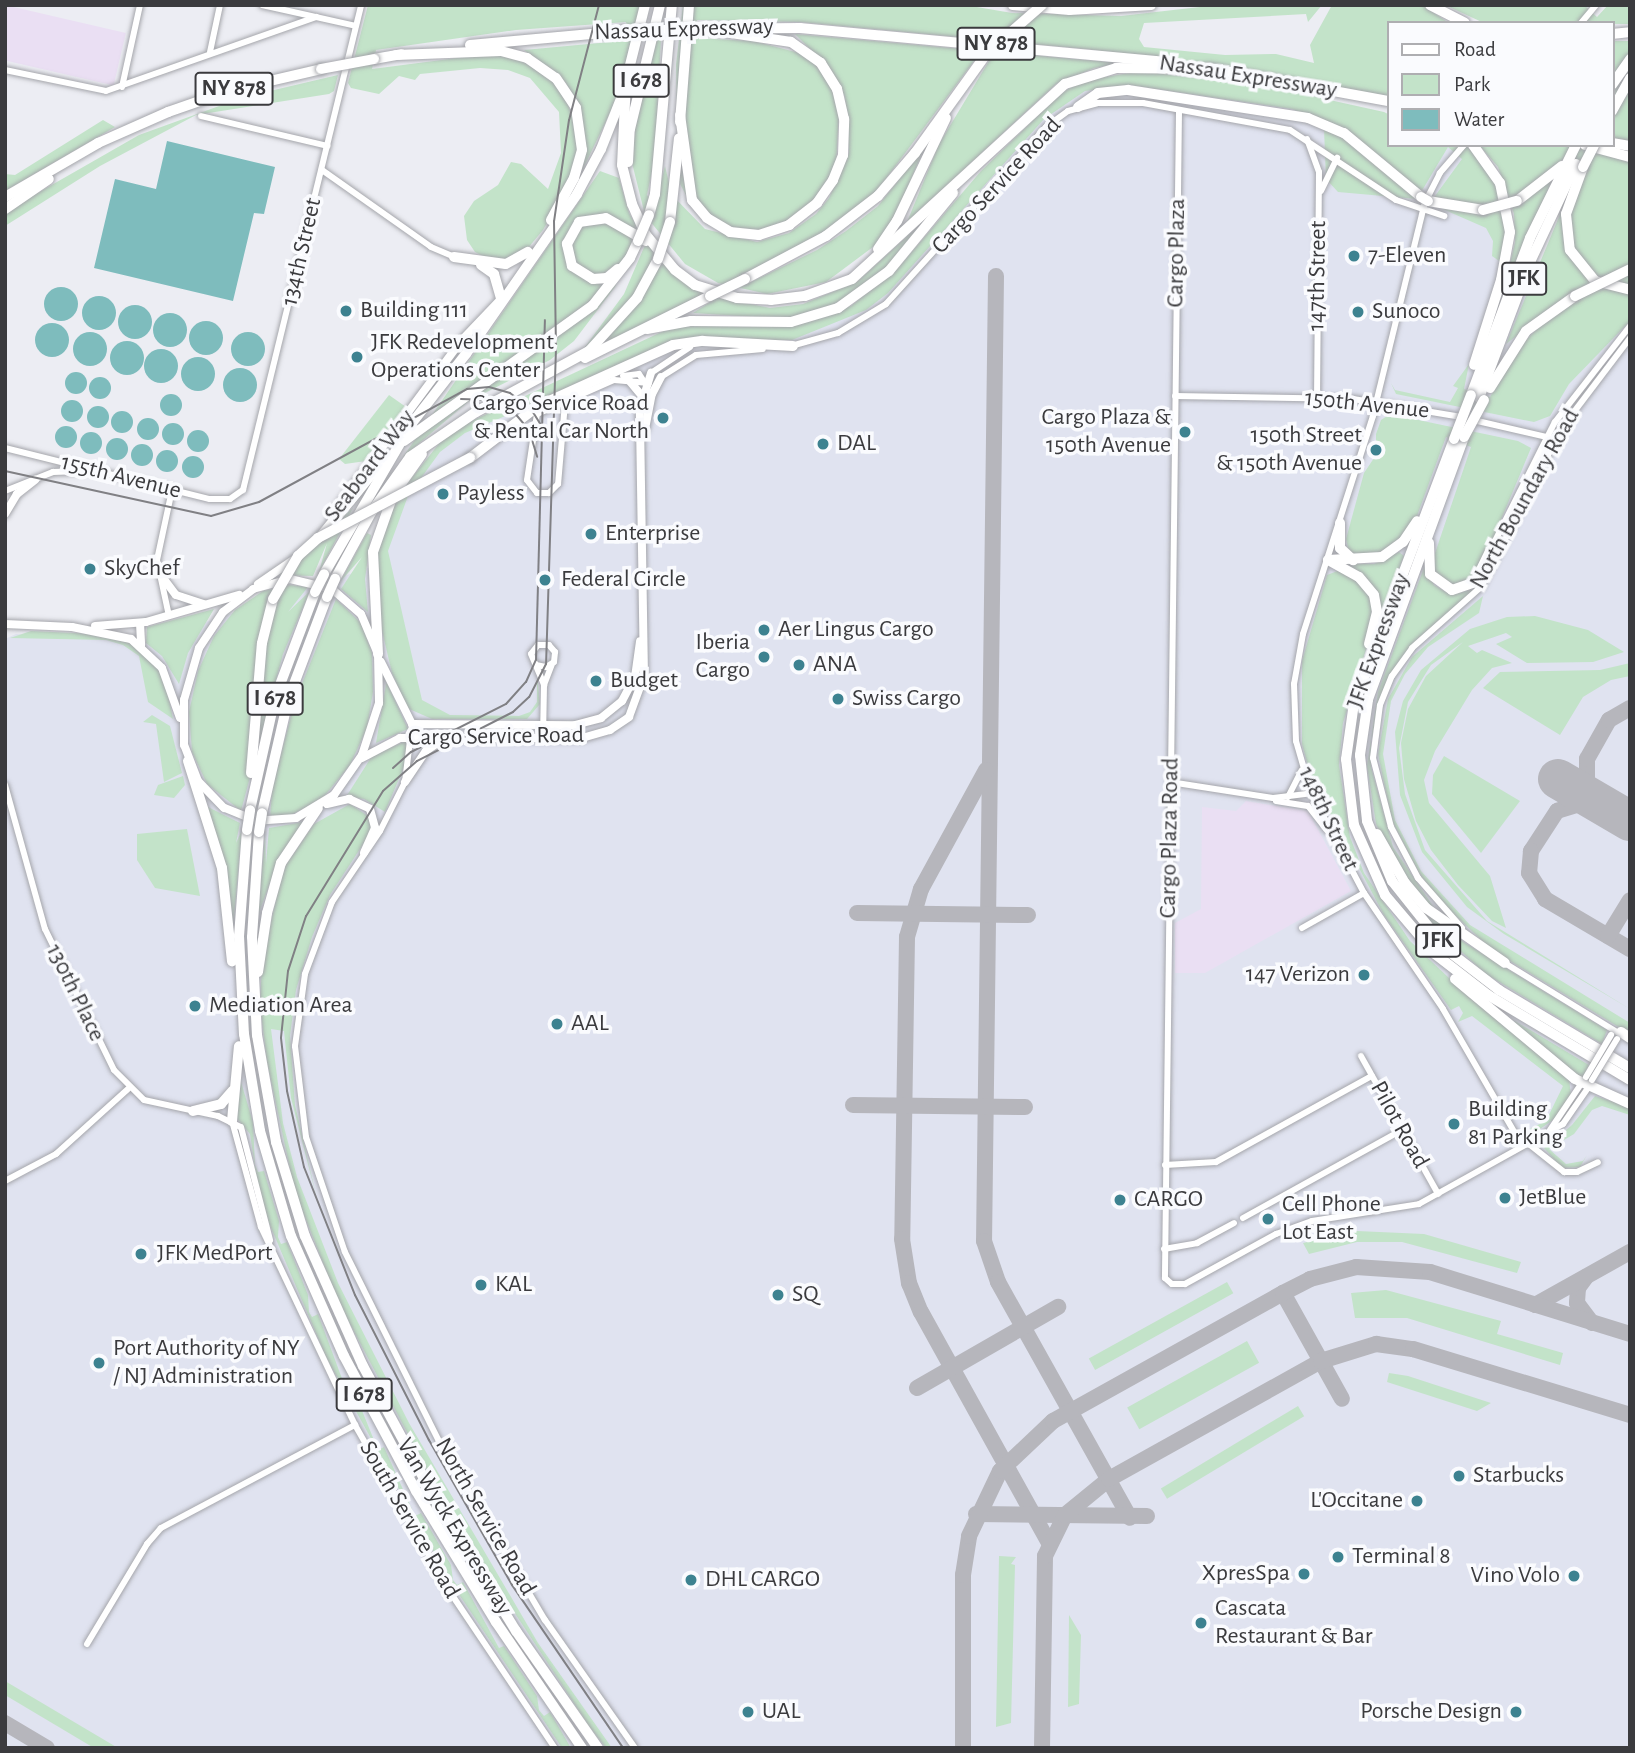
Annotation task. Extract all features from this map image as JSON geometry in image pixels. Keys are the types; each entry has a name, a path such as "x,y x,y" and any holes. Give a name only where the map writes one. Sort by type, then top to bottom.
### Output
{"highway":[{"path":"645,5 626,81 622,165 635,214 660,256"},
{"name":"I 678","path":"660,5 627,157 634,195 660,256"},
{"path":"402,443 570,324 593,305 630,258 649,215 656,182 672,5"},
{"name":"Van Wyck Expressway","path":"598,1748 453,1529 335,1307 305,1236 278,1153 255,1013 252,926 262,813 288,700 335,579 396,474 410,457 425,450 476,412 572,363 625,315 660,256 670,222 689,5"},
{"path":"572,363 647,329 666,315 710,296 818,241 878,197 910,160 987,53 1042,5"},
{"path":"1430,5 1461,21"},
{"path":"680,115 692,200 713,223 736,234 766,234 804,216 828,189 843,155 842,104 816,58 798,45 776,38 695,29"},
{"name":"Nassau Expressway","path":"5,197 98,143 151,119 231,90 396,55 624,31 824,30 1075,51 1215,69 1386,101"},
{"path":"396,55 508,52 540,65 560,83 578,115 581,157 539,244 510,263 454,257"},
{"path":"826,289 862,265 891,231 943,122 987,53"},
{"path":"1614,82 1630,59"},
{"path":"630,258 607,278 581,275 568,256 570,231 590,218 606,218 660,256 695,285 737,298 782,300 826,289 864,270 1049,95 1090,73 1125,67 1215,69"},
{"path":"1614,99 1630,77"},
{"path":"1614,107 1630,77"},
{"name":"Van Wyck Expressway","path":"582,1748 438,1529 316,1296 268,1163 251,1088 240,996 240,902 252,794 279,687 315,592 412,423 466,354 539,244 568,208 601,149 626,81"},
{"path":"1078,107 1098,93 1128,90 1307,118 1344,133 1428,201 1483,210 1525,197 1575,164 1592,147"},
{"path":"1333,91 1386,107"},
{"path":"5,209 151,119"},
{"path":"647,329 691,321 791,322 846,304 889,271 996,146"},
{"path":"1474,147 1500,183 1510,232 1478,398"},
{"name":"JFK","path":"1575,164 1576,147"},
{"name":"JFK","path":"1478,398 1531,260 1585,147"},
{"path":"1593,147 1630,157"},
{"path":"1575,164 1565,220 1570,250 1595,281 1630,290"},
{"path":"454,257 490,269 501,299"},
{"path":"1460,439 1478,398 1521,337 1574,296 1630,269"},
{"path":"252,794 250,768 262,643 273,599 289,567 318,538 470,458 538,406 662,348 692,341 793,346"},
{"path":"302,554 412,423"},
{"name":"JFK Expressway","path":"1460,439 1439,478 1357,692 1347,748 1352,814 1374,876 1412,930 1461,975 1630,1080"},
{"name":"JFK Expressway","path":"1460,439 1372,689 1362,733 1360,778 1370,831 1387,872 1417,917 1455,957 1489,984 1630,1068"},
{"path":"378,657 372,583 377,537 398,486 425,450"},
{"path":"1328,560 1359,561 1382,557 1407,539 1439,478"},
{"path":"1438,507 1427,558 1435,581 1452,590 1469,586 1479,577 1490,551"},
{"path":"1340,523 1341,551 1359,561"},
{"path":"1328,560 1364,581 1377,608 1347,711 1347,748"},
{"path":"1362,733 1368,803 1394,866 1426,908 1505,963"},
{"path":"188,761 222,868 232,972 240,996 232,1121"},
{"path":"255,1013 262,940 274,886 287,850 319,807"},
{"path":"1374,876 1386,906 1431,958 1587,1082 1630,1104"},
{"path":"192,1111 224,1102 236,1084"}],"main road":[{"path":"1012,5 1069,10 1151,5"}],"street":[{"path":"122,87 140,5"},
{"path":"209,52 220,5"},
{"path":"261,5 356,26"},
{"name":"134th Street","path":"237,495 250,474 361,5"},
{"path":"1582,21 1596,5"},
{"path":"5,70 93,91 122,87 209,52 316,18"},
{"name":"Cargo Service Road","path":"643,439 655,386 662,377 696,355 793,346 838,333 886,304 1039,133 1078,107 1114,101 1273,125 1305,136 1396,200 1444,216"},
{"name":"Cargo Plaza","path":"1175,396 1179,111"},
{"path":"201,116 328,146"},
{"path":"1305,136 1317,159 1319,195"},
{"name":"148th Street","path":"1462,147 1452,158 1423,209 1377,401 1303,634 1295,676 1294,728 1302,769 1332,836 1364,893 1443,1009 1515,1133 1564,1172 1577,1172 1598,1162"},
{"name":"147th Street","path":"1317,397 1319,195 1337,158"},
{"path":"322,170 431,247 454,257"},
{"name":"Seaboard Way","path":"250,590 302,554 460,342 501,299"},
{"name":"North Boundary Road","path":"1490,551 1546,437 1588,374 1630,326"},
{"name":"North Boundary Road","path":"1619,1034 1505,963 1442,908 1412,869 1383,804 1373,744 1380,705 1396,668 1419,640 1481,587 1555,439 1586,392 1630,338"},
{"name":"Cargo Service Road","path":"360,760 386,742 412,737 588,737 625,720 642,686 642,396 645,377 657,365 688,348 758,349"},
{"path":"614,380 645,377 657,365"},
{"path":"565,403 558,484 543,494 532,490 527,480 532,421 537,415 614,380 645,377 655,386"},
{"path":"627,378 642,396"},
{"name":"150th Avenue","path":"1175,396 1317,397 1377,401 1555,439"},
{"name":"Cargo Plaza Road","path":"1175,396 1164,1248 1167,1281 1185,1284 1303,1223 1349,1213 1405,1209 1438,1194"},
{"name":"155th Avenue","path":"5,448 94,472 219,500 237,495"},
{"path":"5,491 63,470 94,472"},
{"path":"5,514 17,494 35,480"},
{"path":"169,616 158,570 172,490"},
{"path":"158,570 180,597 210,604"},
{"path":"5,624 72,627 140,623 289,579 332,589 361,614 378,657 412,724"},
{"path":"182,723 186,685 199,648 223,612 250,590"},
{"path":"140,623 141,645"},
{"path":"72,627 120,635 141,645 165,672 182,723 188,761 208,795 244,818 282,821 349,799 370,809 375,828 364,853"},
{"name":"Cargo Service Road","path":"412,724 585,723 614,710 634,681 641,632"},
{"path":"543,738 544,685 555,652 544,643 532,650 544,685"},
{"path":"319,807 342,787 360,760 378,708 378,657"},
{"path":"536,665 543,668 552,663"},
{"name":"North Service Road","path":"412,724 405,782 323,922 297,1009 297,1084 317,1177 357,1278 449,1459 545,1620 635,1748"},
{"path":"405,782 426,751 446,737"},
{"path":"1286,798 1299,783 1302,769"},
{"path":"1170,782 1305,805 1332,836"},
{"name":"130th Place","path":"5,785 8,815 56,958 128,1089"},
{"path":"1261,796 1286,798 1311,793"},
{"path":"1302,928 1364,893"},
{"path":"1438,1194 1566,1121 1587,1082 1619,1034"},
{"name":"Pilot Road","path":"1361,1056 1438,1194"},
{"path":"1165,1165 1216,1162 1372,1076"},
{"path":"5,1181 56,1154 128,1089 154,1104 232,1121"},
{"name":"South Service Road","path":"232,1121 258,1217 355,1425 453,1596 555,1748"},
{"path":"1244,1218 1402,1129"},
{"path":"1164,1248 1197,1243 1234,1223"},
{"path":"88,1644 147,1544 161,1528 355,1425"}],"shaded area":[{"path":"5,5 126,33 114,86 5,60"},
{"path":"1122,80 1306,107 1386,144 1386,147 1456,147 1473,162 1502,259 1630,280 1630,1748 5,1748 5,639 16,634 108,638 134,646 386,562 389,538 407,495 440,450 465,431 657,345 787,335 854,312 906,268 1051,105 1069,93"},
{"path":"1246,801 1308,811 1351,891 1205,973 1175,973 1175,923 1201,909 1202,807 1236,811"}],"green space":[{"path":"368,5 649,5 626,80 580,175 585,142 576,102 566,83 524,50 621,41 626,22 516,30 376,50 372,69 496,53 522,59 549,75 563,92 580,137 569,185 543,230 523,254 513,260 490,260 475,252 467,240 464,216 474,201 498,185 511,162 521,164 548,189 561,153 559,112 530,78 508,70 480,68 420,74 415,80 399,76 379,94 351,88 348,83"},
{"path":"683,5 965,5 1012,13 1121,16 1217,5 1322,5 1308,22 1306,14 1144,23 1139,39 1144,47 1225,55 1276,54 1314,63 1310,45 1332,5 1422,5 1446,21 1386,21 1386,96 1210,65 1085,49 800,22 697,20 694,38 753,41 807,55 830,83 839,113 836,166 808,209 785,226 755,233 728,229 688,199 678,180 676,65"},
{"path":"1445,5 1584,5 1597,17 1608,5 1630,5 1630,24 1614,24 1614,21 1480,21"},
{"path":"662,19 655,157 647,195 655,206 665,166 672,195 705,229 757,242 789,233 816,214 829,198 849,153 845,97 832,71 795,34 1120,63 1094,68 1056,84 907,222 939,144 989,61 980,53 870,200 840,223 730,283 738,288 718,283 685,264 645,215 632,163 635,128"},
{"path":"1614,41 1630,41 1630,143 1614,143"},
{"path":"1142,71 1289,91 1386,113 1386,147 1448,147 1417,199 1338,192 1326,179 1324,129 1314,118 1292,109 1129,85 1085,91 1044,119 888,293 866,310 792,340 685,340 465,433 440,452 408,496 388,551 422,700 450,715 519,716 530,712 537,702 537,674 540,704 527,719 432,719 407,708 392,673 374,586 380,533 403,489 441,441 463,425 672,327 803,323 851,306 898,268 981,171 1061,93 1086,80"},
{"path":"338,75 334,91 329,94 196,115 100,166 5,226 5,213 15,206 139,135 244,97"},
{"path":"103,120 115,127 5,191 5,174 15,175"},
{"path":"1448,147 1469,147 1488,165 1508,219 1502,263 1492,256 1493,241 1486,228 1438,207 1435,196 1462,159"},
{"path":"1481,147 1578,147 1630,161 1630,286 1597,277 1575,252 1569,220 1586,169 1561,160 1504,290 1515,242 1514,214 1498,167"},
{"path":"924,148 894,220 877,244 826,282 767,294 739,288 817,250 846,231 878,206"},
{"path":"600,171 619,178 629,213 645,240 686,282 716,297 770,308 803,304 857,282 924,221 890,266 842,303 787,319 693,313 715,299 582,351 624,294 645,245 637,233 615,287 574,341 550,360 469,401 403,457"},
{"path":"1566,200 1562,227 1568,253 1591,281 1630,293 1630,321 1569,384 1550,416 1534,422 1396,394 1391,383 1395,390 1450,402 1458,388 1453,386 1469,364 1464,389 1490,397 1518,348 1574,292 1506,344"},
{"path":"389,395 406,407 366,461 345,464 339,459"},
{"path":"1390,414 1518,441 1531,448 1478,575 1460,586 1446,584 1435,576 1432,562 1471,447 1446,437 1417,516 1402,540 1373,556 1354,555 1348,548 1346,539 1364,473 1376,455 1376,434 1381,420"},
{"path":"353,508 319,572 327,543 313,576 276,575"},
{"path":"367,533 371,535 365,579 368,612 341,589 362,557 340,582"},
{"path":"1399,552 1404,556 1379,618 1380,606 1341,563 1374,564"},
{"path":"1425,565 1434,585 1444,591 1455,594 1478,588 1427,631 1382,694 1371,740 1371,767 1393,847 1437,912 1422,900 1388,850 1376,824 1367,766 1378,692"},
{"path":"1340,570 1366,588 1373,601 1368,643 1343,723 1339,765 1350,837 1364,873 1410,941 1469,997 1569,1078 1571,1096 1556,1118 1537,1131 1530,1132 1531,1128 1546,1121 1563,1086 1472,1016 1458,1022 1463,1013 1459,1006 1451,1010 1384,915 1311,778 1302,744 1302,661 1327,575"},
{"path":"290,585 308,587 288,612 310,591 283,654 241,811 207,784 192,752 189,712 198,671 214,636 235,610 263,591"},
{"path":"1483,596 1479,613 1428,647 1405,674 1391,701 1383,754 1395,820 1421,871 1470,925 1630,1023 1630,1034 1492,950 1440,901 1419,873 1392,821 1378,754 1388,699 1412,657"},
{"path":"336,599 361,623 372,653 373,692 367,728 350,765 322,799 291,815 270,819 272,788 295,701"},
{"path":"214,609 188,653 179,684 162,656 146,643 147,627"},
{"path":"1535,616 1588,630 1624,652 1593,662 1527,663 1496,644 1512,637 1506,633 1468,646 1477,653 1482,650 1512,663 1492,668 1472,690 1435,751 1424,780 1429,803 1490,876 1506,928 1492,921 1458,885 1431,850 1416,821 1404,779 1401,743 1408,709 1426,676 1463,642 1431,665 1408,702 1399,748 1405,794 1425,850 1487,921 1630,1009 1504,934 1467,907 1422,852 1400,795 1395,732 1403,701 1421,670 1470,629 1507,617"},
{"path":"31,631 96,634 134,644 164,674 173,719 148,702 139,656 123,645 106,640 10,638"},
{"path":"1630,663 1630,676 1611,680 1583,697 1560,735 1483,688 1500,672 1600,670"},
{"path":"386,684 408,729 376,743"},
{"path":"152,715 170,726 182,773 164,782 156,724 143,722"},
{"path":"406,741 406,762 385,812 364,799 346,797 372,756"},
{"path":"1444,756 1520,801 1481,853 1432,794 1433,775"},
{"path":"183,776 185,785 174,798 154,795 158,785"},
{"path":"350,804 371,818 373,829 330,895 312,937 296,990 290,1036 295,1105 317,1199 291,1098 284,1031 271,1029 283,1123 297,1177 338,1283 409,1423 538,1643 612,1748 606,1748 589,1726 451,1516 339,1303 295,1192 267,1062 260,1005 262,961 283,869 314,824"},
{"path":"208,807 240,823 236,843 242,830 233,929 227,872"},
{"path":"303,822 278,862 258,915 265,834 266,864 269,828"},
{"path":"187,829 200,896 155,888 137,860 137,834"},
{"path":"1412,898 1465,943 1607,1030 1602,1044 1486,974 1433,926"},
{"path":"1515,1021 1589,1065 1582,1078 1513,1024"},
{"path":"241,1082 253,1122 255,1165 258,1172 264,1171 279,1221 278,1237 281,1244 287,1242 308,1295 309,1312 312,1317 318,1314 344,1384 350,1381 378,1450 384,1447 415,1516 421,1513 451,1565 453,1580 457,1585 463,1582 499,1648 504,1646 537,1696 539,1710 544,1716 550,1712 571,1748 562,1748 450,1581 327,1359 269,1223 258,1187 250,1134 235,1116"},
{"path":"1595,1096 1630,1107 1630,1115 1602,1106 1592,1110 1574,1134 1549,1149 1566,1164 1583,1161 1587,1155 1580,1167 1562,1168 1544,1148 1572,1125"},
{"path":"1357,1231 1424,1234 1521,1262 1517,1273 1402,1242 1357,1242 1309,1254 1303,1243"},
{"path":"1227,1282 1233,1293 1095,1370 1089,1359"},
{"path":"1386,1290 1501,1321 1497,1334 1563,1353 1560,1365 1407,1318 1355,1318 1351,1293"},
{"path":"1247,1341 1259,1363 1139,1429 1127,1407"},
{"path":"1389,1373 1408,1376 1491,1403 1477,1411 1387,1382"},
{"path":"1298,1406 1304,1416 1167,1499 1161,1488"},
{"path":"999,1556 1016,1557 1011,1564 1015,1565 1011,1723 996,1727"},
{"path":"1069,1615 1081,1635 1079,1704 1068,1707"},
{"path":"5,1681 118,1748 94,1748 5,1695"}],"water":[{"path":"167,141 275,167 264,214 254,213 233,301 94,268 115,179 156,189"},
{"path":"61,287 73,292 78,304 73,316 61,321 49,316 44,304 49,292"},
{"path":"99,296 111,301 116,313 111,325 99,330 87,325 82,313 87,301"},
{"path":"135,305 147,310 152,322 147,334 135,339 123,334 118,322 123,310"},
{"path":"170,313 182,318 187,330 182,342 170,347 158,342 153,330 158,318"},
{"path":"206,321 218,326 223,338 218,350 206,355 194,350 189,338 194,326"},
{"path":"52,323 64,328 69,340 64,352 52,357 40,352 35,340 40,328"},
{"path":"90,332 102,337 107,349 102,361 90,366 78,361 73,349 78,337"},
{"path":"248,332 260,337 265,349 260,361 248,366 236,361 231,349 236,337"},
{"path":"127,341 139,346 144,358 139,370 127,375 115,370 110,358 115,346"},
{"path":"161,349 173,354 178,366 173,378 161,383 149,378 144,366 149,354"},
{"path":"198,357 210,362 215,374 210,386 198,391 186,386 181,374 186,362"},
{"path":"240,368 252,373 257,385 252,397 240,402 228,397 223,385 228,373"},
{"path":"76,372 84,375 87,383 84,391 76,394 68,391 65,383 68,375"},
{"path":"100,377 108,380 111,388 108,396 100,399 92,396 89,388 92,380"},
{"path":"171,394 179,397 182,405 179,413 171,416 163,413 160,405 163,397"},
{"path":"72,400 80,403 83,411 80,419 72,422 64,419 61,411 64,403"},
{"path":"98,406 106,409 109,417 106,425 98,428 90,425 87,417 90,409"},
{"path":"122,411 130,414 133,422 130,430 122,433 114,430 111,422 114,414"},
{"path":"148,418 156,421 159,429 156,437 148,440 140,437 137,429 140,421"},
{"path":"173,423 181,426 184,434 181,442 173,445 165,442 162,434 165,426"},
{"path":"66,426 74,429 77,437 74,445 66,448 58,445 55,437 58,429"},
{"path":"198,430 206,433 209,441 206,449 198,452 190,449 187,441 190,433"},
{"path":"91,432 99,435 102,443 99,451 91,454 83,451 80,443 83,435"},
{"path":"117,438 125,441 128,449 125,457 117,460 109,457 106,449 109,441"},
{"path":"142,444 150,447 153,455 150,463 142,466 134,463 131,455 134,447"},
{"path":"167,450 175,453 178,461 175,469 167,472 159,469 156,461 159,453"},
{"path":"193,456 201,459 204,467 201,475 193,478 185,475 182,467 185,459"}],"taxiway":[{"path":"996,276 984,1241 998,1282 1130,1518"},
{"path":"1605,806 1587,782 1587,759 1609,720 1630,708"},
{"path":"986,770 921,889 907,937 902,1239 909,1283 921,1312 1049,1543"},
{"path":"1612,811 1586,802 1557,811 1531,851 1529,873 1545,899 1630,949"},
{"path":"1608,936 1630,900"},
{"path":"857,913 1028,915"},
{"path":"853,1105 1025,1107"},
{"path":"1535,1305 1630,1252"},
{"path":"963,1748 963,1575 969,1536 1000,1471 1053,1421 1310,1279 1356,1267 1430,1272 1630,1334"},
{"path":"1586,1277 1578,1288 1577,1303 1592,1323"},
{"path":"1283,1293 1342,1399"},
{"path":"917,1388 1058,1307"},
{"path":"1042,1748 1045,1556 1065,1515 1109,1479 1321,1361 1376,1344 1413,1349 1630,1415"},
{"path":"976,1514 1147,1516"},
{"path":"5,1723 47,1748"}],"runway":[{"path":"1558,779 1630,821"}],"tram line":[{"path":"599,5 569,120 554,221 556,348 546,664 529,697 513,712 417,761 383,791 306,916 288,971 281,1038 287,1091 304,1167 355,1295 429,1440 512,1585 623,1748"},
{"path":"393,768 411,752 506,704 526,682 536,660 545,320"},
{"path":"5,471 211,516 259,502 467,389 489,387 510,393 531,409 543,428"},
{"path":"461,399 490,400 513,411 529,430 537,457"}],"place":[{"name":"7-Eleven","path":"1354,256"},
{"name":"Building 111","path":"346,311"},
{"name":"Sunoco","path":"1358,312"},
{"name":"JFK Redevelopment Operations Center","path":"357,357"},
{"name":"Cargo Service Road & Rental Car North","path":"663,418"},
{"name":"Cargo Plaza & 150th Avenue","path":"1185,432"},
{"name":"DAL","path":"823,444"},
{"name":"150th Street & 150th Avenue","path":"1376,450"},
{"name":"Payless","path":"443,494"},
{"name":"Enterprise","path":"591,534"},
{"name":"SkyChef","path":"90,569"},
{"name":"Federal Circle","path":"545,580"},
{"name":"Aer Lingus Cargo","path":"764,630"},
{"name":"Iberia Cargo","path":"764,657"},
{"name":"ANA","path":"799,665"},
{"name":"Budget","path":"596,681"},
{"name":"Swiss Cargo","path":"838,699"},
{"name":"147 Verizon","path":"1364,975"},
{"name":"Mediation Area","path":"195,1006"},
{"name":"AAL","path":"557,1024"},
{"name":"Building 81 Parking","path":"1454,1124"},
{"name":"JetBlue","path":"1505,1198"},
{"name":"CARGO","path":"1120,1200"},
{"name":"Cell Phone Lot East","path":"1268,1219"},
{"name":"JFK MedPort","path":"141,1254"},
{"name":"KAL","path":"481,1285"},
{"name":"SQ","path":"778,1295"},
{"name":"Port Authority of NY / NJ Administration","path":"99,1363"},
{"name":"Starbucks","path":"1459,1476"},
{"name":"L'Occitane","path":"1417,1501"},
{"name":"Terminal 8","path":"1338,1557"},
{"name":"XpresSpa","path":"1304,1574"},
{"name":"Vino Volo","path":"1574,1576"},
{"name":"DHL CARGO","path":"691,1580"},
{"name":"Cascata Restaurant & Bar","path":"1201,1623"},
{"name":"UAL","path":"748,1712"},
{"name":"Porsche Design","path":"1516,1712"}]}
